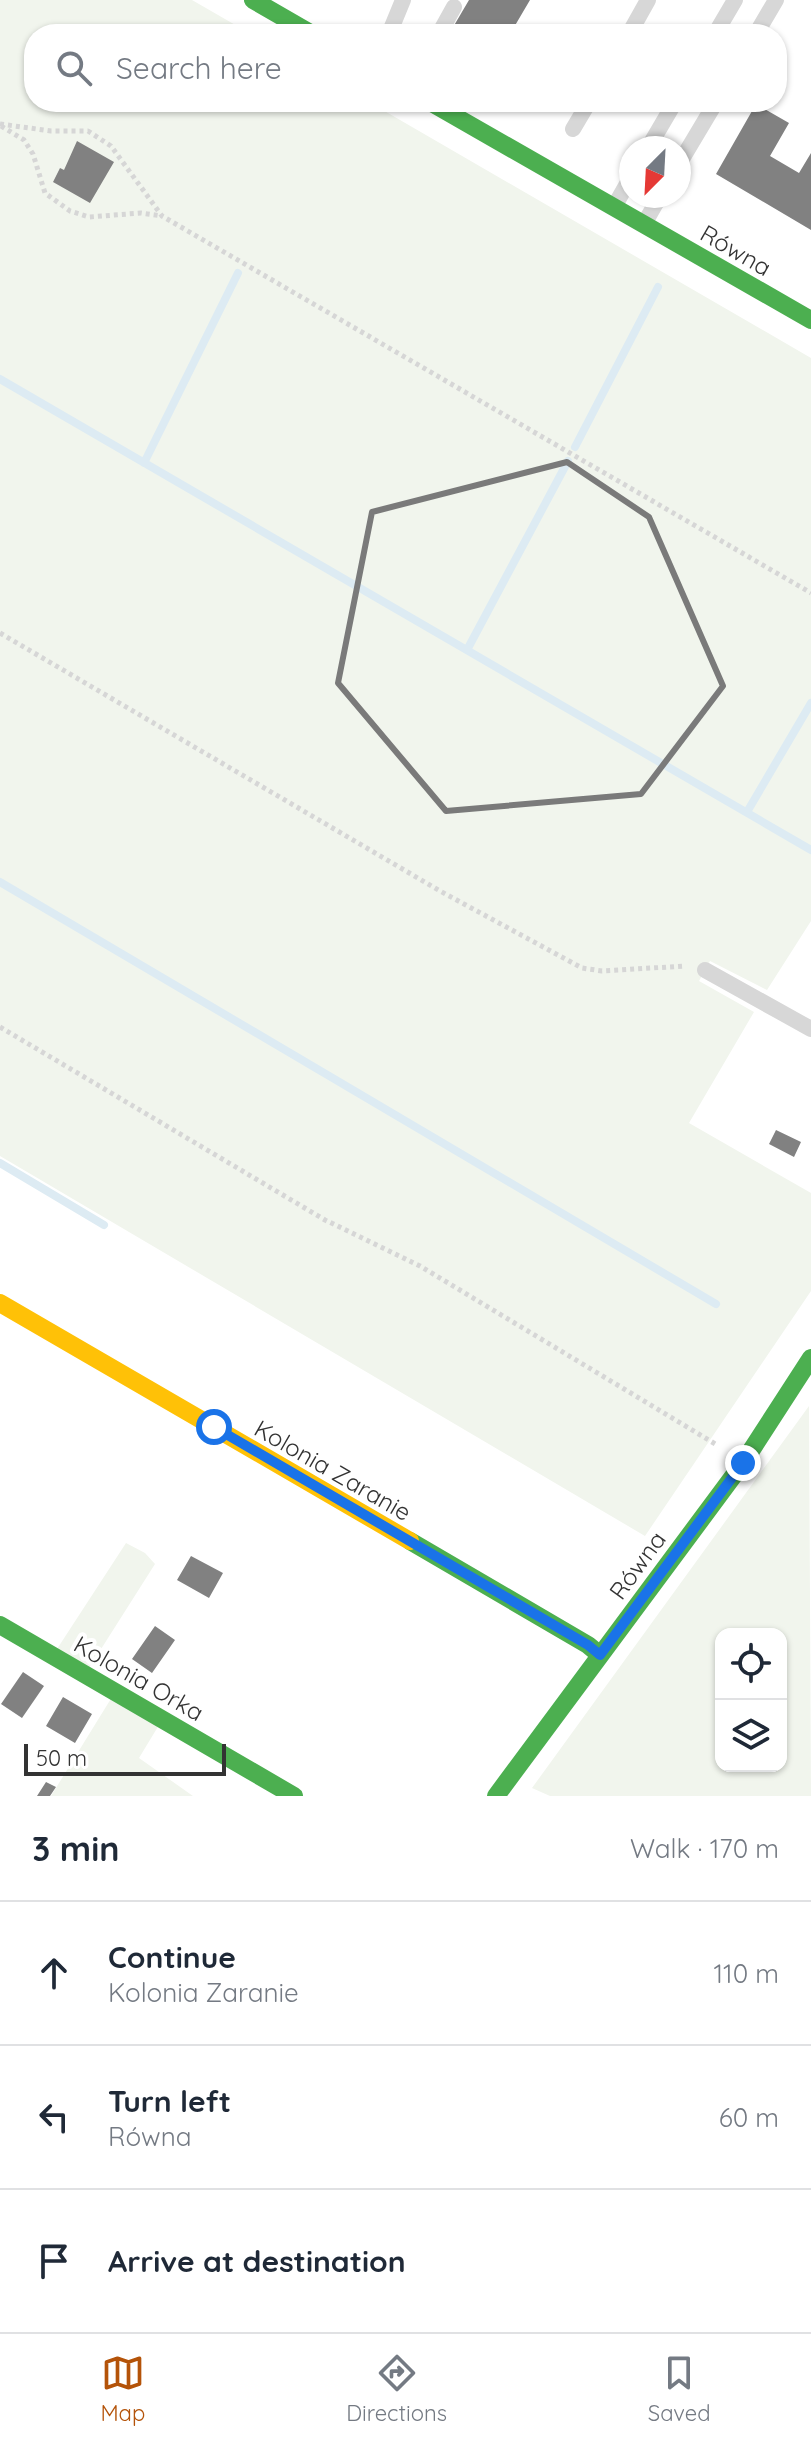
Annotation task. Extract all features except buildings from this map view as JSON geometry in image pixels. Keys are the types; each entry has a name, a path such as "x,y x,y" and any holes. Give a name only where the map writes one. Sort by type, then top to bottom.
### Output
{"street":[{"path":"253,0 295,24"},
{"name":"Równa","path":"447,112 811,320"},
{"name":"Kolonia Zaranie","path":"0,1303 588,1645 600,1655"},
{"name":"Równa","path":"496,1796 743,1463 811,1358"},
{"name":"Kolonia Orka","path":"0,1625 294,1796"}],"lane":[{"path":"393,24 403,0"},
{"path":"635,24 648,0"},
{"path":"721,24 735,0"},
{"path":"762,24 776,0"},
{"path":"445,24 454,7"},
{"path":"573,129 583,112"},
{"path":"655,136 669,112"},
{"path":"691,144 710,112"},
{"path":"613,208 619,198"},
{"path":"643,225 653,208"},
{"path":"705,970 811,1029"}],"path":[{"path":"0,125 51,131 88,131 111,146 162,216"},
{"path":"0,125 24,140 33,154 45,193 70,211 89,217 141,213 162,216 811,593"},
{"path":"0,633 440,891 582,968 602,971 690,966 705,970"},
{"path":"0,1027 325,1220 420,1266 710,1440"}],"highlighted area":[{"path":"567,462 649,517 723,686 641,794 446,811 338,683 372,512"}],"shaded area":[{"path":"0,0 192,0 234,24 24,24 24,112 386,112 811,358 811,921 767,990 710,961 699,981 754,1012 689,1123 811,1193 811,1291 645,1536 0,1156"},
{"path":"809,1406 811,1796 550,1796 532,1788"},
{"path":"126,1543 145,1553 155,1564 89,1668 57,1649"},
{"path":"112,1697 159,1725 139,1758 193,1796 51,1796"}],"waterway":[{"path":"144,463 238,273"},
{"path":"575,447 658,287"},
{"path":"0,379 811,850"},
{"path":"467,650 568,461"},
{"path":"747,812 811,703"},
{"path":"0,882 716,1304"},
{"path":"0,1163 104,1225"}],"traffic: fast":[{"path":"253,0 295,24"},
{"path":"447,112 811,320"},
{"path":"496,1796 743,1463 811,1358"},
{"path":"410,1541 588,1645 600,1655"},
{"path":"0,1625 294,1796"}],"traffic: slow":[{"path":"0,1303 410,1541"}],"route":[{"path":"214,1427 588,1645 600,1655 743,1463"}]}
